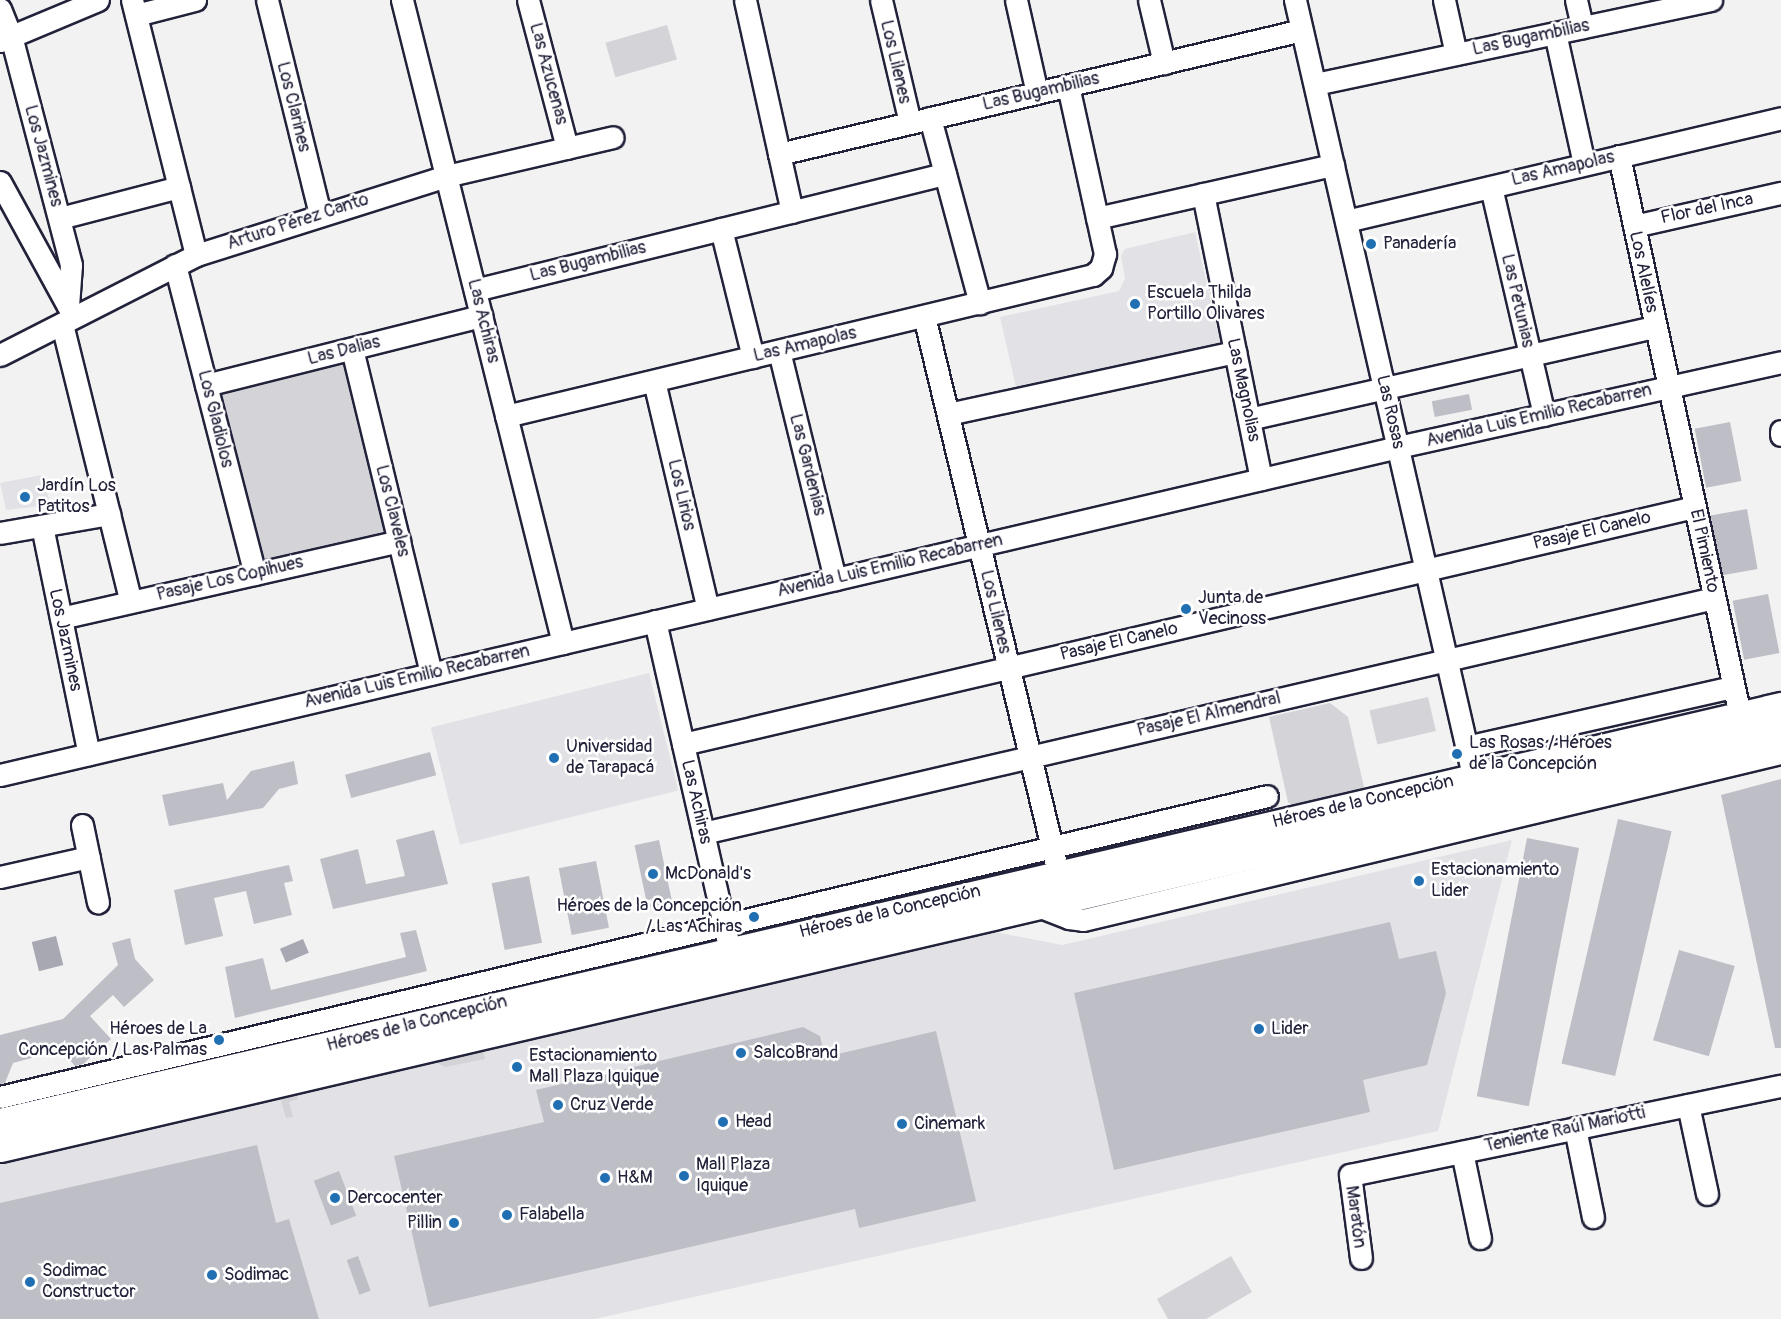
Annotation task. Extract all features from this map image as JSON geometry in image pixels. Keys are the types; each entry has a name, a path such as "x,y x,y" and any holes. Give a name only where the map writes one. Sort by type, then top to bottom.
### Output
{"main road":[{"name":"Héroes de la Concepción","path":"0,1122 173,1081 727,937 1054,860 1473,776 1781,706"},
{"name":"Héroes de la Concepción","path":"0,1148 1038,906 1482,813 1781,732"},
{"path":"156,1111 173,1081"}],"street":[{"path":"6,38 98,0"},
{"path":"195,0 134,7 196,255"},
{"name":"Los Clarines","path":"267,0 320,214"},
{"name":"Las Achiras","path":"402,0 563,643"},
{"name":"Las Azucenas","path":"528,0 567,148"},
{"path":"745,0 792,212"},
{"name":"Los Lilenes","path":"881,0 920,121 945,174 980,303"},
{"path":"1016,0 1037,93"},
{"path":"1149,0 1164,63"},
{"name":"Las Rosas","path":"1295,0 1482,813"},
{"path":"1444,0 1456,54"},
{"path":"1576,0 1582,27"},
{"name":"Las Bugambilias","path":"1315,84 1712,0"},
{"name":"Los Jazmines","path":"0,9 6,38 60,218 71,266 68,315 109,514 131,602"},
{"name":"Las Bugambilias","path":"779,154 1302,30"},
{"path":"1555,33 1584,164"},
{"path":"1068,86 1097,218 1333,165"},
{"name":"Las Amapolas","path":"1346,221 1781,118"},
{"name":"Arturo Pérez Canto","path":"0,355 68,315 196,255 446,176 613,137"},
{"name":"Los Alelíes","path":"1619,156 1668,387"},
{"name":"Las Bugambilias","path":"475,290 945,174"},
{"path":"0,182 68,315"},
{"path":"60,218 179,187"},
{"name":"Las Petunias","path":"1491,187 1544,415"},
{"name":"Flor del Inca","path":"1634,226 1781,193"},
{"name":"Las Magnolias","path":"1203,194 1261,479"},
{"name":"Las Amapolas","path":"506,416 1088,277 1101,268 1105,254 1097,218"},
{"path":"721,229 753,357"},
{"name":"Los Gladiolos","path":"175,265 255,574"},
{"name":"Las Dalias","path":"206,385 481,316"},
{"name":"Los Lilenes","path":"924,316 1054,860"},
{"path":"1249,419 1655,327"},
{"name":"Los Claveles","path":"352,349 431,674"},
{"name":"Las Gardenias","path":"779,351 835,579"},
{"path":"948,414 1235,352"},
{"name":"Avenida Luis Emilio Recabarren","path":"0,775 1398,447 1781,362"},
{"name":"Los Lirios","path":"654,381 708,609"},
{"name":"El Pimiento","path":"1668,387 1740,715"},
{"name":"Pasaje El Canelo","path":"683,744 1694,507"},
{"path":"0,533 109,514"},
{"name":"Los Jazmines","path":"42,526 89,754"},
{"name":"Pasaje Los Copihues","path":"61,618 399,541"},
{"name":"Pasaje El Almendral","path":"704,833 1714,598"},
{"name":"Las Achiras","path":"655,621 727,937"},
{"path":"1466,747 1733,687"},
{"name":"Héroes de la Concepción","path":"1482,813 1781,753"},
{"name":"Héroes de la Concepción","path":"1054,860 1267,796"},
{"path":"82,825 98,902"},
{"path":"0,877 89,857"},
{"path":"717,981 727,937"},
{"name":"Héroes de la Concepción","path":"0,1097 727,937"},
{"name":"Teniente Raúl Mariotti","path":"1350,1175 1781,1086"},
{"path":"1688,1105 1707,1194"},
{"path":"1575,1128 1593,1217"},
{"path":"1462,1152 1480,1238"},
{"name":"Maratón","path":"1350,1175 1361,1258"}],"shaded area":[{"path":"667,25 677,60 615,77 605,43"},
{"name":"Escuela Thilda Portillo Olivares","path":"1195,232 1222,350 1018,396 1000,317 1119,291 1125,278 1121,256 1125,249"},
{"path":"345,358 390,529 381,537 264,564 220,399 225,387"},
{"name":"Jardín Los Patitos","path":"41,475 51,505 6,510 0,483"},
{"name":"Universidad de Tarapacá","path":"649,673 678,790 460,845 431,727"},
{"path":"1428,697 1436,731 1377,745 1370,710"},
{"path":"1330,703 1348,717 1365,792 1296,808 1288,802 1269,717"},
{"path":"1512,840 1438,1131 595,1319 0,1319 0,1161 975,936 995,932 1062,945"},
{"path":"56,936 63,965 39,971 32,942"},
{"path":"303,939 309,953 286,963 280,949"},
{"path":"483,1050 485,1059 445,1067 434,1061"},
{"path":"296,1093 298,1099 289,1102 293,1117 286,1118 280,1097"},
{"path":"1231,1256 1252,1292 1206,1319 1168,1319 1157,1299"}],"building":[{"path":"1469,394 1472,410 1435,417 1432,401"},
{"path":"1730,422 1741,481 1706,488 1695,429"},
{"path":"1747,509 1758,569 1721,575 1711,515"},
{"path":"1768,594 1779,653 1744,660 1733,601"},
{"path":"430,752 436,775 351,798 345,775"},
{"path":"294,761 298,784 279,789 263,808 169,826 162,795 223,783 227,800 251,771"},
{"path":"1781,779 1781,1048 1775,1048 1721,795"},
{"path":"1618,819 1672,831 1615,1076 1562,1064"},
{"path":"434,830 448,884 333,909 320,859 358,849 366,884 405,876 396,840"},
{"path":"1527,838 1579,848 1529,1106 1477,1096"},
{"name":"McDonald's","path":"659,840 672,903 648,908 635,845"},
{"path":"596,861 609,928 572,935 559,868"},
{"path":"289,865 293,881 284,883 292,915 254,924 246,891 214,898 223,936 185,945 174,890"},
{"path":"529,876 542,943 505,950 492,883"},
{"name":"Lider","path":"1390,922 1399,959 1436,951 1446,993 1427,1065 1363,1080 1370,1112 1114,1170 1074,993"},
{"path":"416,930 427,971 235,1018 225,967 263,958 271,990 406,957 400,933"},
{"path":"130,938 135,959 154,980 124,1007 113,995 90,1016 111,1039 83,1064 75,1066 61,1050 13,1063 5,1083 0,1084 0,1035 63,1019 118,965 112,943"},
{"path":"1679,950 1735,966 1709,1056 1653,1040"},
{"name":"Mall Plaza Iquique","path":"803,1027 820,1036 825,1057 936,1031 976,1201 859,1228 855,1209 429,1307 394,1156 544,1122 536,1090"},
{"path":"257,1145 276,1223 289,1219 319,1319 0,1319 0,1203"},
{"name":"Dercocenter","path":"339,1171 356,1216 331,1225 314,1181"},
{"path":"358,1256 371,1291 359,1295 347,1260"}],"place":[{"name":"Panadería","path":"1371,244"},
{"name":"Escuela Thilda Portillo Olivares","path":"1135,304"},
{"name":"Jardín Los Patitos","path":"25,497"},
{"name":"Junta de Vecinoss","path":"1186,609"},
{"name":"Las Rosas / Héroes de la Concepción","path":"1457,754"},
{"name":"Universidad de Tarapacá","path":"554,758"},
{"name":"McDonald's","path":"653,874"},
{"name":"Estacionamiento Lider","path":"1419,881"},
{"name":"Héroes de la Concepción / Las Achiras","path":"754,917"},
{"name":"Lider","path":"1259,1029"},
{"name":"Héroes de La Concepción / Las Palmas","path":"219,1040"},
{"name":"SalcoBrand","path":"741,1053"},
{"name":"Estacionamiento Mall Plaza Iquique","path":"517,1067"},
{"name":"Cruz Verde","path":"558,1105"},
{"name":"Head","path":"723,1122"},
{"name":"Cinemark","path":"902,1124"},
{"name":"Mall Plaza Iquique","path":"684,1176"},
{"name":"H&M","path":"605,1178"},
{"name":"Dercocenter","path":"335,1198"},
{"name":"Falabella","path":"507,1215"},
{"name":"Pillin","path":"454,1223"},
{"name":"Sodimac","path":"212,1275"},
{"name":"Sodimac Constructor","path":"30,1282"}]}
